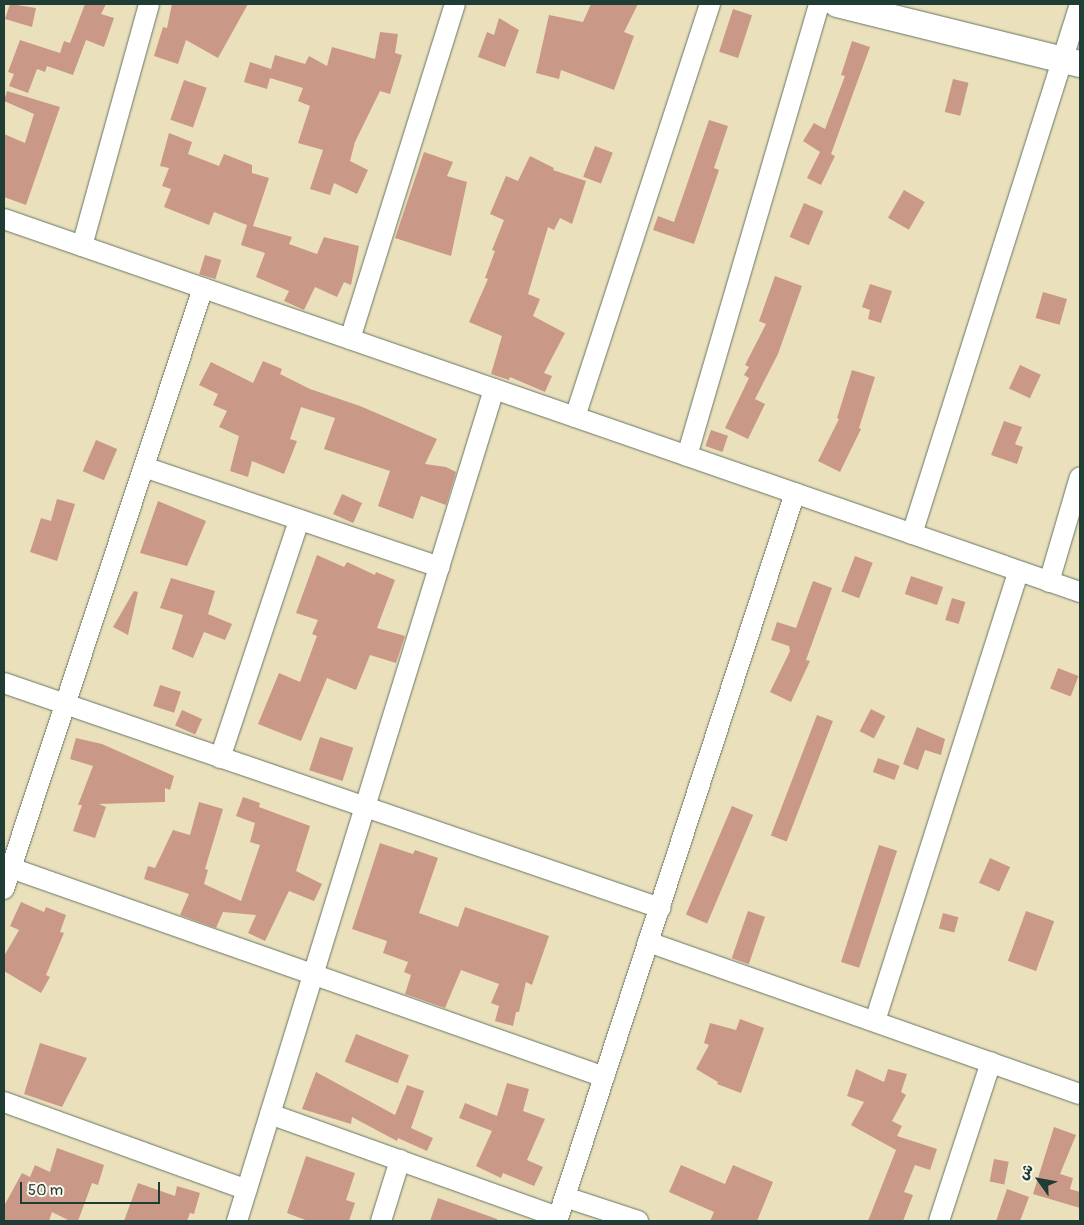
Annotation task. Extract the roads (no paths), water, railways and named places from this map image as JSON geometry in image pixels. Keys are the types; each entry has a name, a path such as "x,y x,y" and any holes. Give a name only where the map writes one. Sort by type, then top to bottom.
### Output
{"main road":[{"path":"837,4 872,8 1072,62"}],"street":[{"path":"82,246 149,4"},
{"path":"350,339 455,4"},
{"path":"575,417 710,4"},
{"path":"687,456 819,4"},
{"path":"912,534 1072,62 1080,4"},
{"path":"4,219 1080,592"},
{"path":"4,889 204,288"},
{"path":"237,1221 367,808 494,389"},
{"path":"144,467 440,567"},
{"path":"1050,582 1080,478"},
{"path":"270,1114 558,1219 795,493"},
{"path":"220,758 299,520"},
{"path":"875,1022 1019,571"},
{"path":"4,684 660,908"},
{"path":"11,868 604,1077"},
{"path":"648,942 1080,1094"},
{"path":"939,1221 991,1062"},
{"path":"4,1102 247,1190"},
{"path":"381,1221 400,1160"},
{"path":"565,1197 638,1221"}]}
